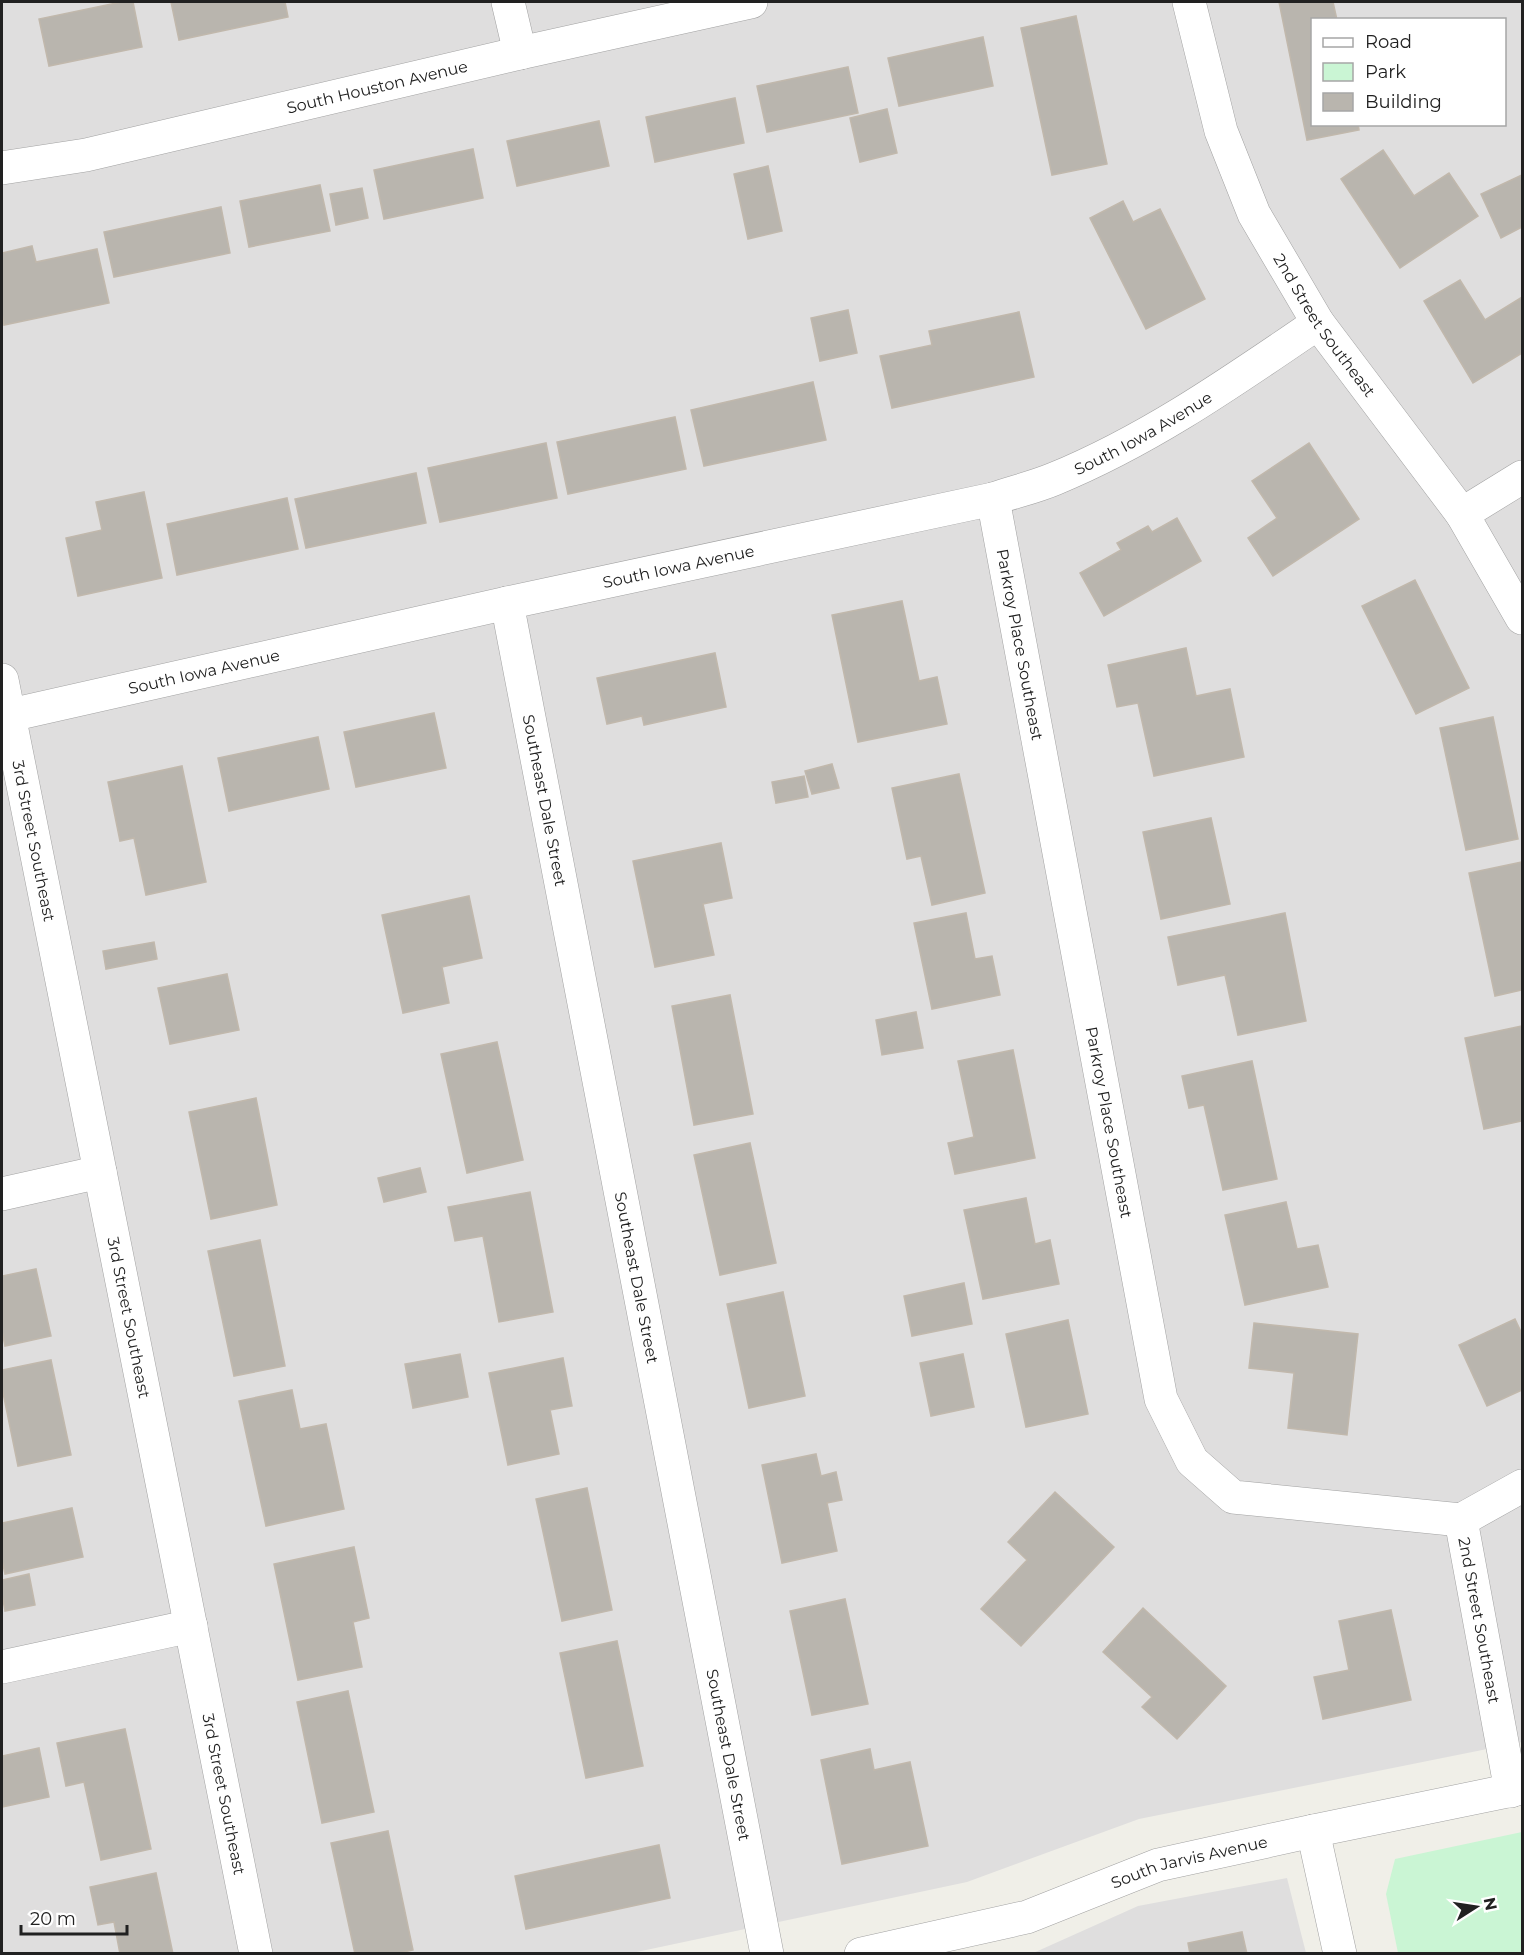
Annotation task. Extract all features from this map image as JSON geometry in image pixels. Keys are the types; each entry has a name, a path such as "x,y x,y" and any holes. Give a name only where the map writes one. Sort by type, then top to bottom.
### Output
{"street":[{"path":"508,2 520,52"},
{"name":"South Houston Avenue","path":"2,168 86,155 520,52 751,2"},
{"name":"2nd Street Southeast","path":"1189,2 1221,131 1254,214 1318,323 1462,514 1522,618"},
{"name":"South Iowa Avenue","path":"5,716 507,603 993,498 1052,480 1103,457 1200,403 1318,323"},
{"path":"1462,514 1522,477"},
{"name":"Parkroy Place Southeast","path":"993,498 1161,1399 1192,1461 1233,1497 1461,1520"},
{"name":"Southeast Dale Street","path":"507,603 767,1953"},
{"name":"3rd Street Southeast","path":"2,680 5,716 100,1172 256,1953"},
{"path":"2,1194 100,1172"},
{"name":"2nd Street Southeast","path":"1517,1789 1461,1520 1522,1486"},
{"path":"2,1667 191,1626"},
{"name":"South Jarvis Avenue","path":"861,1953 1027,1917 1158,1866 1517,1789"},
{"path":"1313,1831 1340,1953"}],"shaded area":[{"path":"2,2 1522,2 1522,1742 1139,1819 967,1882 632,1953 2,1954"},
{"path":"1287,1878 1306,1953 1031,1954 1138,1906"}],"green space":[{"path":"1522,1832 1522,1953 1398,1953 1386,1894 1395,1859"}],"building":[{"path":"121,2 133,2 142,47 49,66 39,19"},
{"path":"171,2 285,2 288,17 179,40"},
{"path":"1279,2 1333,2 1337,18 1311,18 1311,126 1358,126 1359,130 1307,140"},
{"path":"1076,16 1107,164 1052,175 1021,28"},
{"path":"983,37 993,86 899,106 888,58"},
{"path":"848,67 858,113 767,132 757,86"},
{"path":"735,98 744,143 655,162 646,117"},
{"path":"887,109 897,153 860,162 850,118"},
{"path":"599,121 609,166 517,186 507,141"},
{"path":"473,149 483,198 384,219 374,170"},
{"path":"1383,150 1414,196 1449,173 1478,216 1400,268 1341,179"},
{"path":"768,166 782,231 748,239 734,174"},
{"path":"1522,175 1522,227 1501,238 1481,194"},
{"path":"320,185 330,231 249,247 240,201"},
{"path":"362,188 368,218 336,225 330,194"},
{"path":"1123,201 1133,222 1160,209 1205,299 1146,329 1090,218"},
{"path":"221,207 230,253 114,277 104,232"},
{"path":"32,246 36,262 97,249 109,303 4,325 2,253"},
{"path":"1460,280 1485,320 1522,297 1522,353 1473,383 1424,301"},
{"path":"848,310 857,353 820,361 811,318"},
{"path":"1019,312 1034,377 892,408 880,356 932,345 929,331"},
{"path":"813,382 826,440 704,466 691,410"},
{"path":"675,417 686,469 568,494 557,442"},
{"path":"546,443 557,498 440,522 428,468"},
{"path":"1309,443 1359,519 1273,576 1248,538 1277,518 1252,481"},
{"path":"416,473 426,523 306,548 295,499"},
{"path":"144,492 162,578 78,596 66,538 102,530 96,502"},
{"path":"287,498 298,549 177,575 167,524"},
{"path":"1177,518 1201,561 1104,616 1080,573 1121,550 1117,543 1148,526 1152,532"},
{"path":"1415,580 1469,688 1416,714 1362,606"},
{"path":"902,601 919,681 937,677 947,724 858,742 832,615"},
{"path":"1186,648 1196,696 1230,689 1244,757 1154,776 1138,703 1117,707 1108,665"},
{"path":"715,653 726,707 644,725 642,716 607,724 597,678"},
{"path":"434,713 446,768 356,787 344,732"},
{"path":"1493,717 1518,839 1466,850 1440,728"},
{"path":"318,737 329,789 229,811 218,758"},
{"path":"832,764 839,788 812,794 805,771"},
{"path":"182,766 206,882 146,895 134,838 120,841 108,782"},
{"path":"959,774 985,893 932,905 921,856 907,859 892,788"},
{"path":"804,776 808,797 776,803 772,782"},
{"path":"1211,818 1230,904 1161,919 1143,832"},
{"path":"721,843 732,898 703,904 714,955 655,967 633,861"},
{"path":"1522,862 1522,990 1495,996 1469,873"},
{"path":"469,896 482,958 442,967 449,1003 403,1013 382,915"},
{"path":"966,913 975,959 992,956 1000,995 932,1009 914,923"},
{"path":"1285,913 1306,1021 1238,1035 1225,975 1178,985 1168,937"},
{"path":"154,942 157,959 106,969 103,951"},
{"path":"227,974 239,1030 170,1044 158,988"},
{"path":"730,995 753,1114 694,1125 672,1006"},
{"path":"916,1012 923,1048 882,1055 876,1020"},
{"path":"1522,1026 1522,1121 1484,1129 1465,1038"},
{"path":"497,1042 523,1160 467,1173 441,1054"},
{"path":"1013,1050 1035,1158 955,1174 948,1143 974,1137 958,1061"},
{"path":"1252,1061 1277,1179 1223,1190 1204,1105 1189,1108 1182,1076"},
{"path":"256,1098 277,1205 211,1219 189,1112"},
{"path":"750,1143 776,1263 720,1275 694,1155"},
{"path":"420,1168 426,1192 384,1202 378,1178"},
{"path":"530,1192 553,1312 499,1322 483,1236 455,1241 448,1207"},
{"path":"1026,1198 1035,1244 1050,1240 1059,1284 983,1299 964,1210"},
{"path":"1286,1202 1297,1249 1318,1245 1328,1287 1245,1305 1225,1215"},
{"path":"260,1240 285,1366 234,1376 208,1251"},
{"path":"36,1269 51,1336 5,1346 2,1331 2,1276"},
{"path":"964,1283 972,1324 912,1336 904,1296"},
{"path":"783,1292 805,1396 749,1408 727,1304"},
{"path":"1515,1319 1522,1334 1522,1390 1487,1406 1459,1345"},
{"path":"1068,1320 1088,1414 1026,1427 1006,1334"},
{"path":"1254,1323 1358,1334 1347,1435 1288,1428 1294,1373 1249,1368"},
{"path":"460,1354 468,1397 413,1408 405,1364"},
{"path":"963,1354 974,1407 931,1416 920,1363"},
{"path":"563,1358 572,1406 550,1410 559,1454 508,1465 489,1373"},
{"path":"51,1360 71,1455 18,1466 2,1388 2,1370"},
{"path":"292,1390 300,1429 326,1424 344,1509 266,1526 239,1401"},
{"path":"816,1454 821,1476 836,1472 842,1500 827,1503 837,1551 782,1563 762,1465"},
{"path":"587,1488 612,1610 562,1621 536,1499"},
{"path":"1055,1492 1114,1547 1021,1646 981,1609 1027,1560 1008,1542"},
{"path":"72,1508 83,1557 5,1574 2,1560 2,1523"},
{"path":"354,1547 369,1618 353,1622 362,1667 298,1680 274,1564"},
{"path":"29,1574 35,1605 5,1611 2,1580"},
{"path":"845,1599 868,1704 812,1715 790,1611"},
{"path":"1143,1608 1226,1686 1177,1739 1142,1707 1152,1697 1103,1652"},
{"path":"1391,1610 1411,1700 1323,1719 1314,1677 1349,1670 1339,1621"},
{"path":"617,1641 643,1766 586,1778 560,1653"},
{"path":"348,1691 374,1812 322,1823 297,1702"},
{"path":"125,1729 151,1849 101,1860 84,1782 66,1786 57,1743"},
{"path":"39,1748 49,1797 2,1807 2,1756"},
{"path":"870,1749 874,1770 910,1762 928,1846 842,1864 821,1760"},
{"path":"388,1831 413,1950 395,1954 355,1954 331,1843"},
{"path":"659,1845 670,1898 526,1929 515,1876"},
{"path":"156,1873 173,1954 120,1954 114,1922 98,1925 90,1887"},
{"path":"1242,1932 1247,1954 1190,1954 1188,1943"}]}
